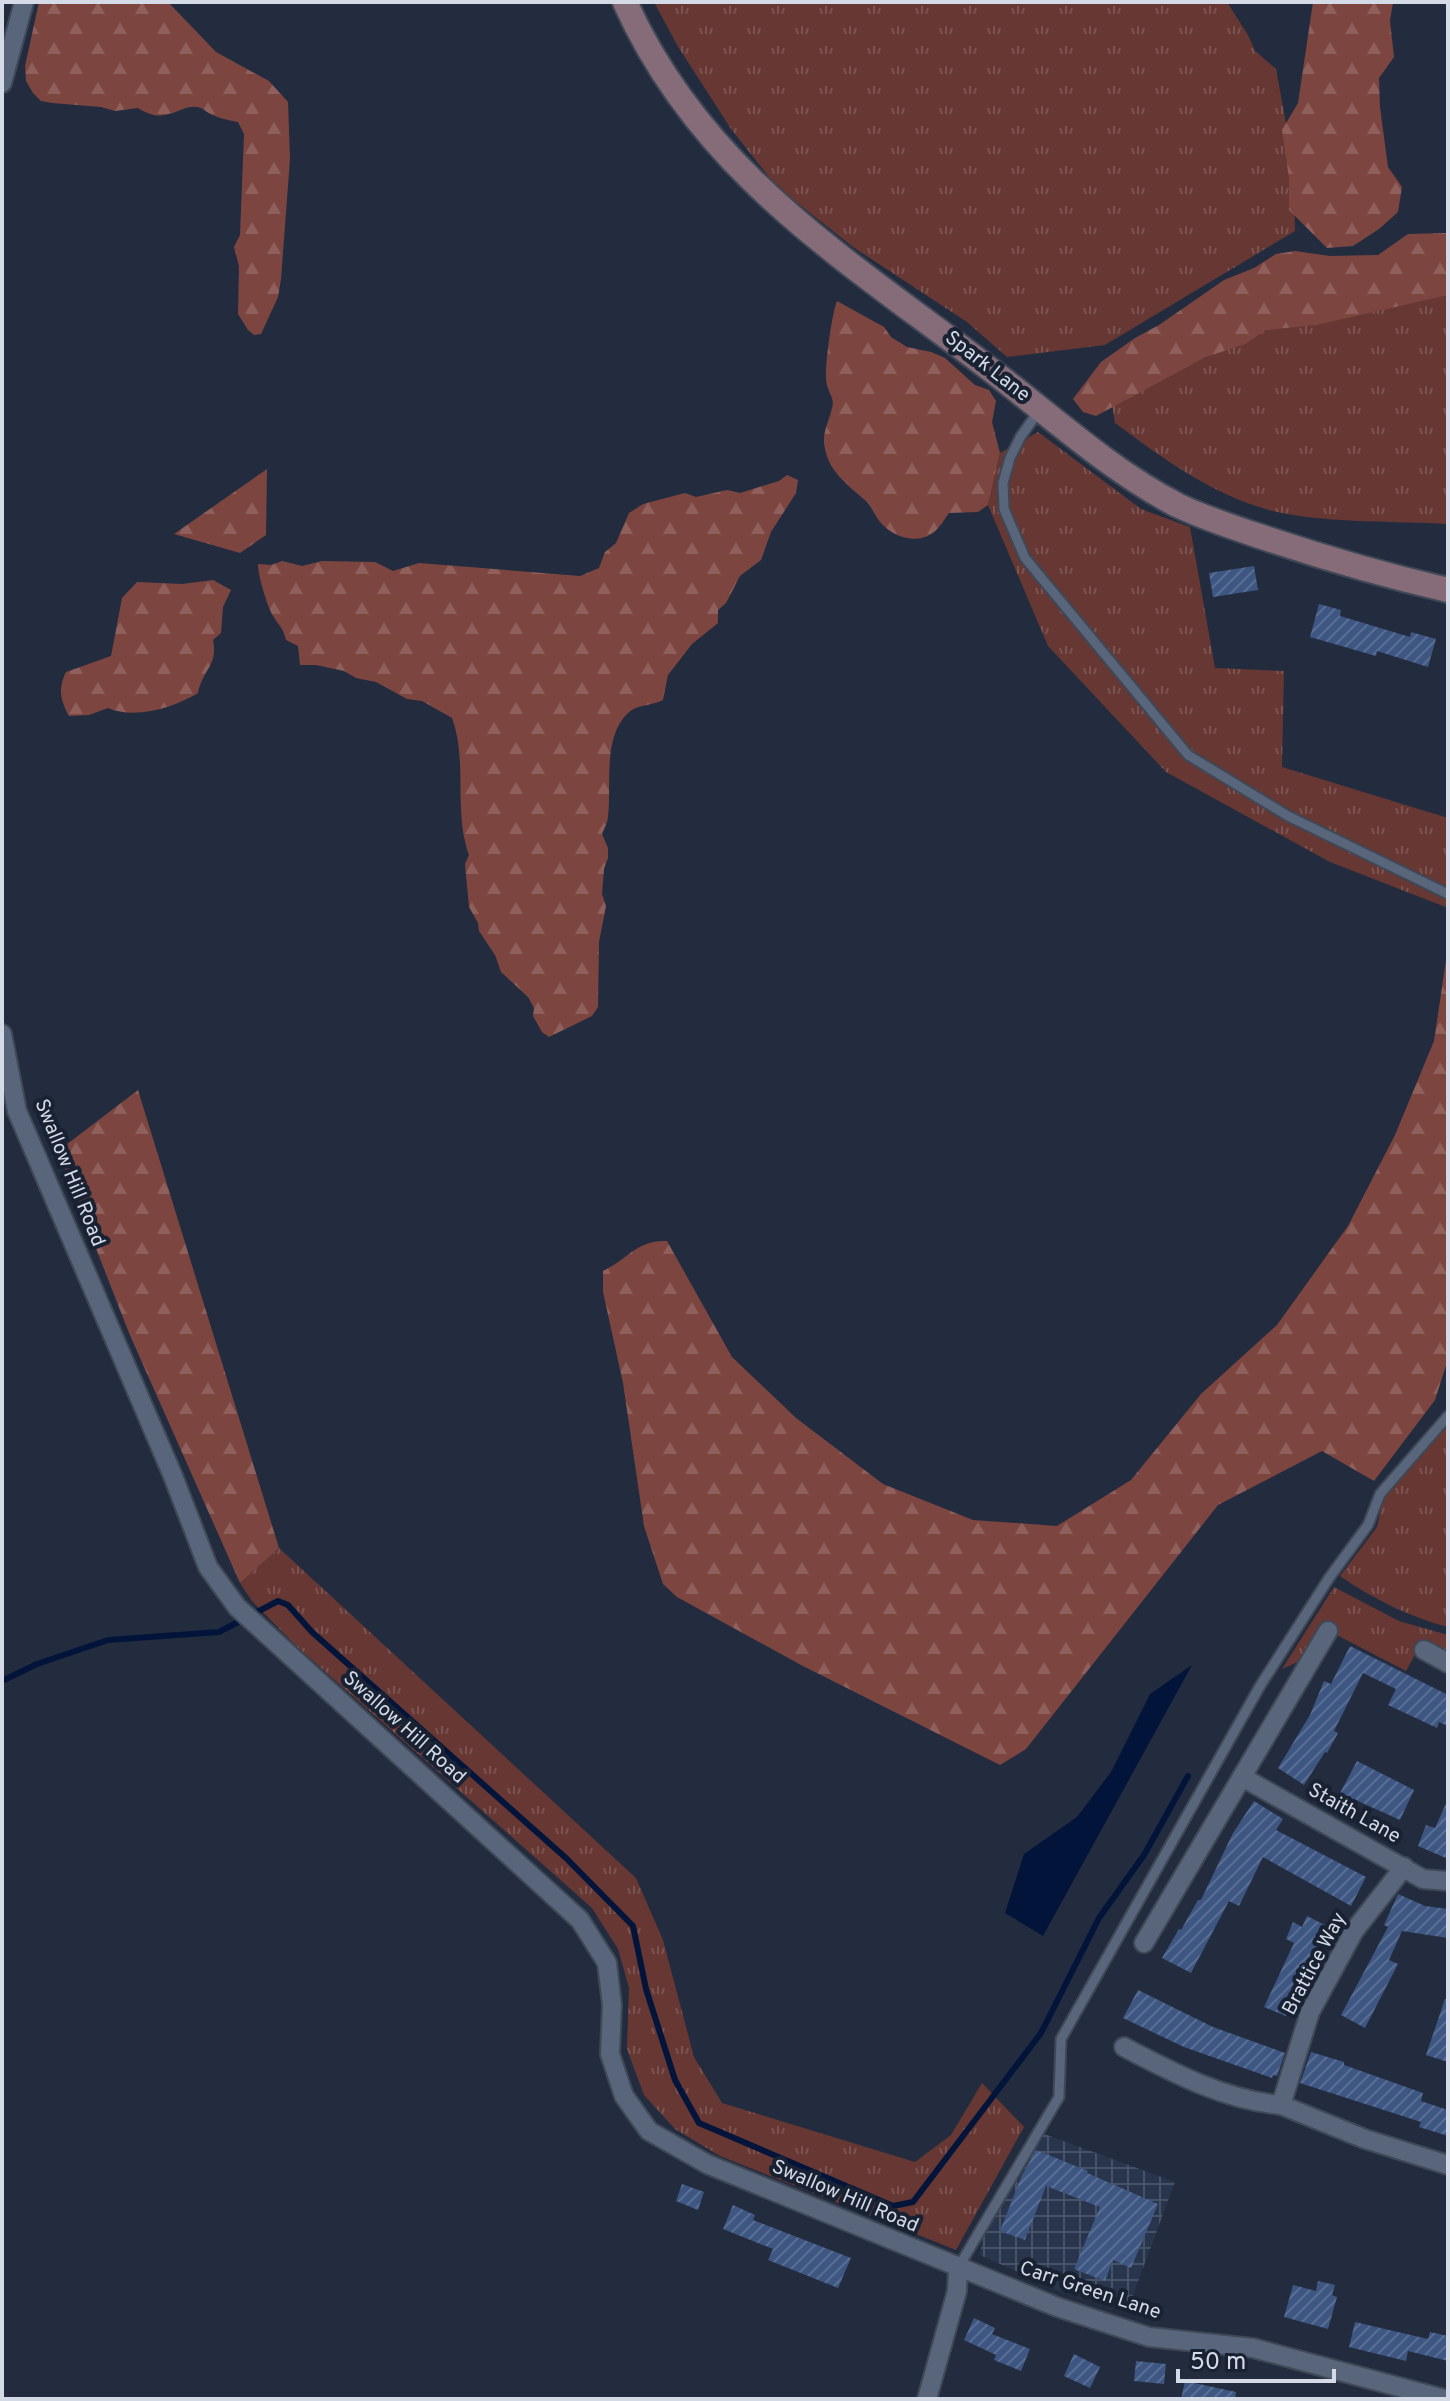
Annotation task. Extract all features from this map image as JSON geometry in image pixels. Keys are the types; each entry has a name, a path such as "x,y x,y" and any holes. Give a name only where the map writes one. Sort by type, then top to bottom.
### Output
{"main road":[{"name":"Spark Lane","path":"625,2 687,106 749,179 802,228 924,318 1102,457 1178,505 1244,531 1352,567 1448,590"}],"street":[{"path":"2,83 24,2"},
{"name":"Swallow Hill Road","path":"2,1034 17,1111 173,1476 208,1567 237,1607 580,1920 607,1963 612,2005 610,2054 624,2096 649,2131 707,2164 958,2268"},
{"path":"1144,1943 1328,1631"},
{"path":"1424,1650 1448,1663"},
{"name":"Staith Lane","path":"1242,1777 1423,1879 1448,1881"},
{"name":"Brattice Way","path":"1281,2105 1310,2012 1354,1931 1404,1867"},
{"path":"1124,2047 1180,2076 1218,2091 1281,2105 1365,2139 1448,2165"},
{"path":"927,2399 957,2291 958,2268"},
{"name":"Carr Green Lane","path":"958,2268 1057,2307 1149,2337 1253,2348 1436,2398"}],"lane":[{"path":"1041,409 1021,436 1010,458 1003,483 1004,509 1025,558 1188,755 1288,816 1448,894"},
{"path":"958,2268 1059,2097 1061,2039 1260,1686 1329,1578 1368,1525 1380,1494 1448,1416"}],"shaded area":[{"path":"1039,2132 1175,2182 1129,2306 1060,2291 980,2255 985,2223"}],"green space":[{"path":"39,2 168,2 216,52 269,81 288,102 290,159 281,279 278,297 261,334 254,335 248,330 238,314 239,266 234,247 240,235 244,134 238,122 194,107 158,115 138,108 115,111 41,101 26,81 25,66"},
{"path":"654,2 1227,2 1255,51 1276,69 1293,161 1295,231 1105,345 1007,357 967,322 853,247 776,186 731,129 677,45"},
{"path":"1313,2 1393,2 1390,21 1394,57 1379,78 1388,167 1402,187 1398,212 1353,246 1327,248 1289,210 1289,178 1282,130 1298,103"},
{"path":"1448,233 1448,295 1316,325 1266,330 1245,344 1206,357 1096,416 1083,412 1073,399 1101,362 1224,280 1254,268 1276,254 1295,251 1330,256 1378,255 1408,234"},
{"path":"1448,292 1448,524 1322,519 1259,507 1194,477 1115,423 1112,404 1265,328"},
{"path":"837,301 884,327 891,337 907,347 945,358 975,385 989,390 996,401 992,422 1000,453 988,505 978,512 949,513 932,533 911,539 896,535 884,526 866,501 836,472 828,458 824,438 833,405 826,369"},
{"path":"1038,432 1141,509 1190,527 1215,668 1284,671 1282,767 1448,818 1448,908 1330,862 1166,772 1048,646 988,505 1000,453"},
{"path":"267,469 266,535 240,553 174,534"},
{"path":"787,475 798,480 796,493 771,532 761,560 740,576 726,603 718,610 718,623 692,644 668,675 663,700 632,710 614,735 608,818 602,834 608,848 608,858 602,894 606,906 599,942 598,1007 592,1016 549,1037 542,1032 533,1016 534,1008 528,997 501,972 469,907 465,864 469,855 462,821 457,735 452,718 422,701 407,699 376,682 356,678 344,671 300,665 298,646 286,640 273,616 258,564 271,565 282,561 302,566 322,561 375,562 393,571 419,563 580,576 599,568 605,552 616,543 629,513 643,504 685,493 696,497 727,490 740,493 779,481"},
{"path":"213,580 231,590 223,607 221,633 213,640 212,662 198,693 154,710 130,713 108,708 89,715 69,716 61,694 66,672 111,656 122,598 137,582 182,584"},
{"path":"1448,947 1448,1359 1435,1400 1374,1481 1322,1451 1218,1505 1026,1749 1000,1765 801,1665 677,1597 663,1584 644,1526 623,1383 603,1292 603,1271 648,1243 667,1241 732,1357 796,1418 883,1484 973,1520 1057,1526 1131,1480 1201,1394 1277,1325 1348,1226 1395,1135 1434,1041"},
{"path":"138,1090 279,1548 240,1583 129,1333 58,1151"},
{"path":"1448,1424 1448,1627 1392,1606 1340,1576 1377,1527 1385,1492"},
{"path":"279,1548 636,1878 663,1940 694,2057 722,2103 915,2162 951,2135 982,2083 1024,2127 956,2250 720,2156 675,2129 644,2095 627,2049 629,1988 618,1949 592,1908 294,1644 252,1601 240,1583"},
{"path":"1334,1587 1399,1621 1448,1635 1448,1661 1419,1647 1406,1671 1329,1631 1311,1656 1282,1669"}],"water":[{"path":"1192,1665 1043,1936 1005,1913 1024,1854 1077,1817 1111,1772 1150,1694"}],"building":[{"path":"1254,566 1258,590 1213,597 1209,573"},
{"path":"1319,604 1341,610 1340,616 1410,637 1411,632 1436,639 1428,667 1377,651 1376,656 1310,637"},
{"path":"1350,1646 1448,1695 1448,1726 1439,1722 1437,1728 1388,1705 1396,1689 1363,1673 1334,1731 1338,1733 1304,1785 1278,1768 1310,1715 1324,1681 1331,1684"},
{"path":"1357,1761 1414,1790 1400,1820 1340,1793"},
{"path":"1448,1799 1448,1859 1418,1846 1426,1825 1435,1828"},
{"path":"1254,1801 1283,1819 1276,1830 1366,1877 1351,1906 1263,1857 1239,1906 1229,1901 1191,1973 1162,1958 1198,1900 1201,1900 1233,1833"},
{"path":"1398,1894 1425,1906 1448,1909 1448,1938 1402,1931 1389,1960 1398,1964 1365,2028 1341,2015 1388,1927 1384,1925"},
{"path":"1307,1916 1327,1926 1286,2016 1264,2007 1294,1943 1286,1939 1293,1922 1302,1927"},
{"path":"1138,1990 1213,2027 1285,2053 1277,2076 1273,2075 1272,2078 1184,2047 1123,2018"},
{"path":"1445,1999 1448,2000 1448,2062 1426,2055"},
{"path":"1311,2052 1423,2093 1421,2101 1448,2110 1448,2136 1419,2127 1421,2122 1300,2083"},
{"path":"1036,2150 1158,2204 1131,2268 1113,2260 1105,2281 1074,2269 1100,2207 1046,2186 1025,2240 1000,2231 1022,2175"},
{"path":"682,2184 704,2192 698,2210 676,2201"},
{"path":"733,2205 755,2215 753,2220 851,2258 838,2288 768,2260 773,2249 723,2229"},
{"path":"1318,2281 1335,2285 1332,2295 1337,2297 1328,2329 1284,2317 1293,2285 1316,2291"},
{"path":"974,2318 995,2328 992,2334 1030,2349 1021,2371 994,2360 996,2355 964,2340"},
{"path":"1355,2322 1428,2339 1430,2332 1448,2336 1448,2361 1408,2351 1406,2361 1349,2347"},
{"path":"1074,2354 1100,2367 1090,2388 1064,2376"},
{"path":"1136,2361 1166,2364 1164,2384 1134,2381"},
{"path":"1185,2381 1236,2392 1235,2399 1181,2399"}],"waterway":[{"path":"2,1681 37,1664 108,1640 219,1632 278,1601 288,1605 312,1632 566,1858 633,1926 646,1989 675,2080 699,2123 893,2206 913,2202 1041,2033 1099,1918 1144,1855 1188,1776"}]}
